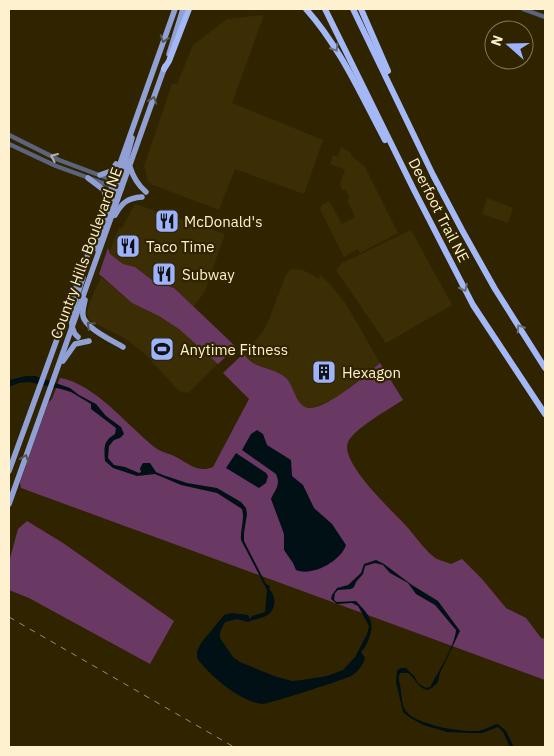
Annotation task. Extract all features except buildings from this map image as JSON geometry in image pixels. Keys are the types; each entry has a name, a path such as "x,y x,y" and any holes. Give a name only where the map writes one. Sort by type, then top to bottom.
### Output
{"highway":[{"path":"164,69 169,61 189,9"},
{"path":"306,9 323,30 337,52 394,158 414,190"},
{"name":"Deerfoot Trail NE","path":"325,9 473,305 545,414"},
{"name":"Deerfoot Trail NE","path":"353,9 433,175 462,230 495,289 545,368"},
{"path":"361,9 412,129"}],"main road":[{"name":"Country Hills Boulevard NE","path":"9,504 110,223 125,149 175,9"},
{"name":"Country Hills Boulevard NE","path":"9,471 107,200 130,167 183,9"},
{"path":"94,267 98,244 118,185 138,114"},
{"path":"100,175 114,168 125,149"},
{"path":"110,223 122,204 130,198 144,194 130,167"},
{"path":"88,178 104,190 107,200"},
{"path":"78,337 73,334 70,323 83,276 84,265"},
{"path":"86,289 84,320 123,347"},
{"path":"56,374 64,358 75,344 89,341"}],"street":[{"path":"523,9 545,17"},
{"path":"9,135 35,149 100,175 118,185"},
{"path":"9,144 41,160 88,178 118,185"}],"shaded area":[{"path":"264,15 232,103 323,140 304,194 235,169 219,210 153,185 148,181 144,166 172,84 177,84 193,45 227,19"},
{"path":"341,147 350,152 365,167 398,233 360,253 358,249 344,257 320,209 322,205 329,201 342,224 355,217 347,200 350,198 345,189 342,191 340,184 345,170 330,164 333,155 338,157"},
{"path":"487,198 513,208 508,223 482,214"},
{"path":"135,204 225,234 204,293 193,307 174,288 152,280 135,267 123,264 110,254 119,227 122,228"},
{"path":"411,230 452,305 386,343 336,270 342,263"},
{"path":"108,248 110,254 123,264 135,267 152,280 174,288 236,347 218,364 179,329 159,316 132,303 99,274"},
{"path":"290,270 303,270 319,279 320,275 330,284 346,304 380,363 335,399 312,408 304,407 300,404 288,380 279,373 253,363 244,355 266,327 286,275"},
{"path":"101,277 132,303 159,316 179,329 218,364 188,393 179,391 145,354 126,339 89,320 87,313 89,304"},
{"path":"243,354 253,363 275,371 286,378 302,405 312,408 322,405 344,392 380,363 403,400 373,419 352,437 348,442 347,451 352,462 381,500 430,553 437,559 451,564 462,559 482,579 506,608 526,618 541,638 545,639 545,680 21,488 20,482 48,403 52,399 60,378 73,382 99,397 162,452 199,469 213,467 249,399 223,373"},
{"path":"35,376 70,388 96,404 106,416 121,427 124,434 114,440 109,446 108,458 114,465 139,473 143,463 150,463 156,472 163,475 187,483 217,488 241,502 246,508 244,541 266,584 270,586 269,589 272,592 274,603 272,611 264,617 248,622 237,619 225,622 220,632 220,638 233,657 240,662 274,676 292,681 327,676 343,670 355,657 369,626 358,606 352,603 337,604 331,599 332,595 337,588 348,585 361,573 364,564 376,560 438,601 460,631 440,673 438,682 432,688 424,689 419,685 408,673 400,673 399,680 402,700 406,711 411,716 428,724 460,730 479,731 498,724 506,731 514,747 510,747 503,732 498,727 482,733 447,732 423,725 403,712 396,682 397,671 400,668 406,668 418,683 426,688 430,687 449,652 456,630 435,605 416,594 408,583 390,573 383,565 375,563 365,566 363,574 354,587 338,590 335,593 334,600 337,602 356,601 370,620 370,634 366,646 361,652 365,658 362,666 356,672 351,676 321,687 262,704 244,698 226,687 197,658 197,651 201,643 224,615 232,613 248,615 250,619 252,616 265,612 267,590 241,540 242,509 217,493 181,485 155,474 137,476 113,468 105,461 105,449 106,442 115,434 116,428 91,409 91,404 71,392 29,382 9,387 9,380"},
{"path":"257,430 263,434 267,445 291,460 292,476 303,485 314,508 332,524 346,545 338,557 325,566 303,572 296,570 284,550 284,534 271,499 278,484 276,474 242,450 251,434"},
{"path":"236,453 266,473 268,476 266,483 259,488 226,468"},
{"path":"27,521 63,543 174,621 150,664 29,598 9,590 9,562 18,529"}],"railway":[{"path":"9,617 234,747"}],"place":[{"name":"McDonald's","path":"167,221"},
{"name":"Taco Time","path":"128,246"},
{"name":"Subway","path":"164,274"},
{"name":"Anytime Fitness","path":"162,349"},
{"name":"Hexagon","path":"324,372"}]}
